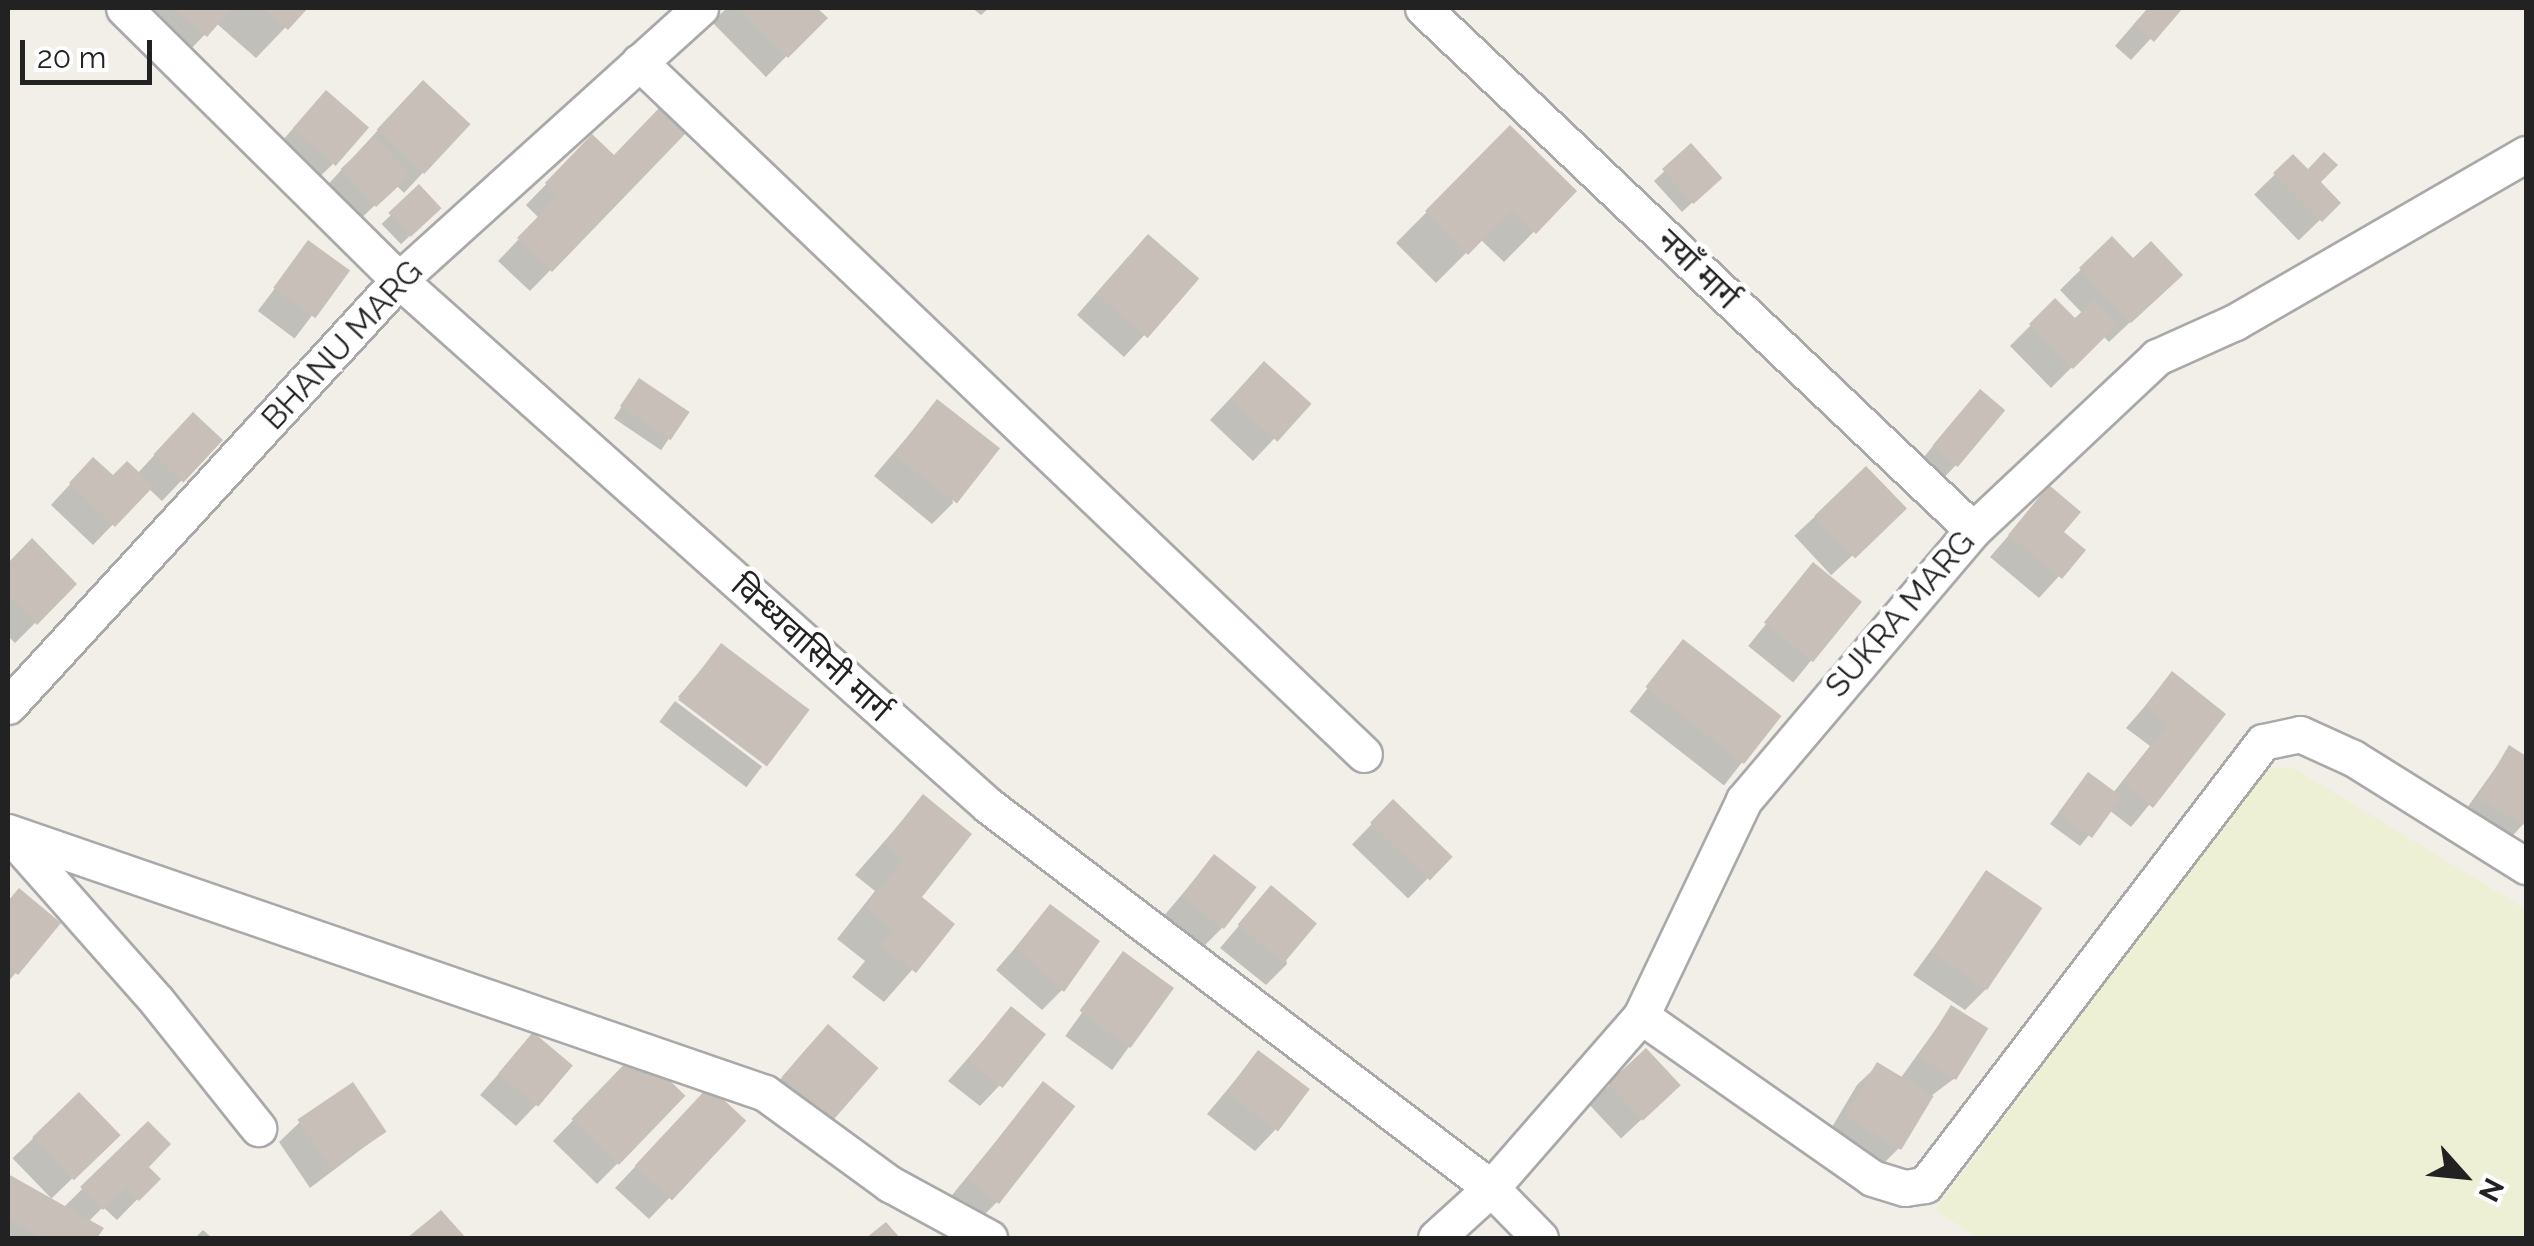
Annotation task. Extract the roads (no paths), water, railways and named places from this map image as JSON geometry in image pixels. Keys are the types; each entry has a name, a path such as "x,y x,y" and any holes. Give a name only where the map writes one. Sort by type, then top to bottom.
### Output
{"street":[{"name":"विन्ध्यवासिनी मार्ग","path":"124,8 399,280 988,806 1491,1188 1540,1238"},
{"name":"BHANU MARG","path":"8,706 399,280 700,8"},
{"name":"नयाँ मार्ग","path":"1423,8 1973,530"},
{"path":"639,62 1364,754"},
{"name":"SUKRA MARG","path":"1436,1238 1491,1188 1641,1016 1744,800 1973,530 2158,357 2235,322 2526,154"},
{"path":"1641,1016 1872,1178 1905,1188 1925,1185 2263,742 2300,734 2353,758 2526,866"},
{"path":"11,845 258,1128"},
{"path":"11,845 765,1092 890,1184 989,1238"}]}
